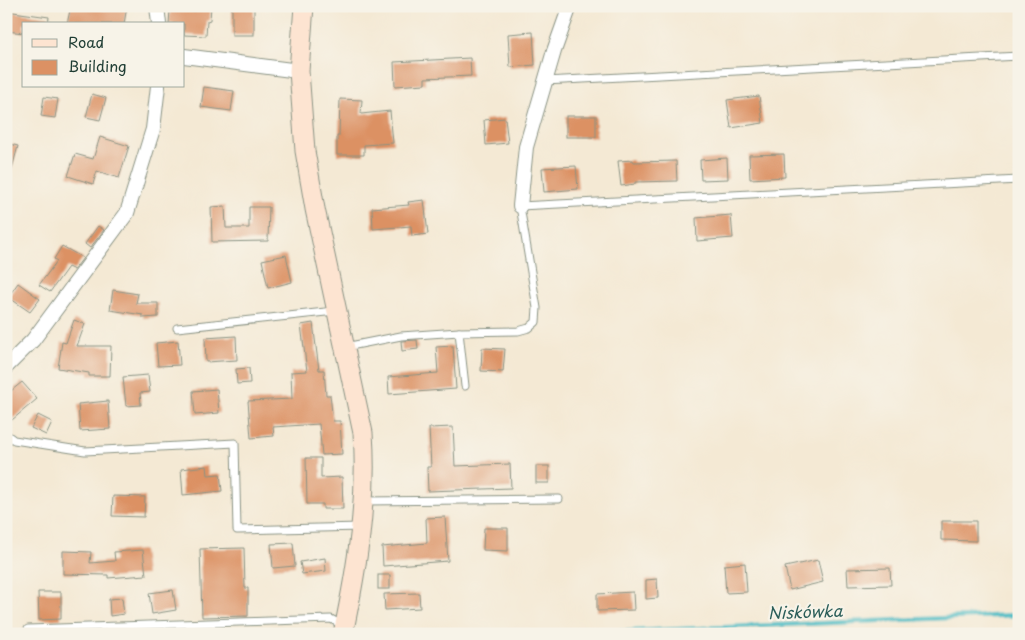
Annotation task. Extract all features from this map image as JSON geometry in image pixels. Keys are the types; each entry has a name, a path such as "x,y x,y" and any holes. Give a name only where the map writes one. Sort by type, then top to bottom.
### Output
{"street":[{"path":"157,6 159,22"},
{"path":"304,6 299,71 305,151 315,209 363,433 366,462 361,527 343,631"},
{"path":"520,206 526,147 554,51 570,6"},
{"path":"185,56 299,71"},
{"path":"6,367 34,340 127,213 153,129 158,88"}],"lane":[{"path":"545,81 1019,56"},
{"path":"345,347 401,336 459,332 518,331 529,328 536,322 538,308 520,206 1019,180"},
{"path":"177,328 338,311"},
{"path":"459,332 465,386"},
{"path":"6,434 14,440 85,452 235,443 238,530 361,527"},
{"path":"364,501 559,500"},
{"path":"28,629 332,618 343,631"}],"building":[{"path":"71,6 87,6 106,10 107,6 127,6 124,22 67,22"},
{"path":"196,6 211,6 206,36 185,35 185,22 169,22 170,10 196,11"},
{"path":"232,6 254,6 254,35 232,35"},
{"path":"6,11 49,17 48,22 22,22 22,33 6,31"},
{"path":"533,32 535,65 510,67 508,34"},
{"path":"470,58 471,76 425,78 425,84 395,86 394,62"},
{"path":"204,87 234,91 231,111 201,107"},
{"path":"92,94 106,98 100,120 86,117"},
{"path":"759,96 763,123 731,128 727,100"},
{"path":"44,97 58,99 55,118 41,116"},
{"path":"340,99 362,100 361,114 390,111 393,143 364,145 364,155 337,155"},
{"path":"566,116 596,116 596,137 566,137"},
{"path":"505,118 508,143 486,145 484,120"},
{"path":"100,137 129,146 119,178 97,171 93,184 68,176 75,154 93,159"},
{"path":"6,143 18,146 10,176 6,176"},
{"path":"784,154 785,177 750,179 749,155"},
{"path":"727,158 728,179 701,180 700,160"},
{"path":"633,160 633,162 676,161 677,181 635,182 635,184 621,186 618,161"},
{"path":"576,166 578,189 544,192 542,168"},
{"path":"424,200 428,234 412,236 411,226 373,229 372,208 409,205 408,202"},
{"path":"225,206 226,228 249,228 249,207 269,207 268,241 212,242 211,207"},
{"path":"731,215 733,238 697,241 696,218"},
{"path":"98,226 104,230 90,248 85,244"},
{"path":"62,246 83,258 74,270 68,267 50,292 39,285 57,261 54,259"},
{"path":"286,255 292,282 268,288 262,260"},
{"path":"18,283 40,299 30,312 8,297"},
{"path":"113,290 138,294 136,303 158,303 158,317 143,318 143,315 110,310"},
{"path":"74,320 85,324 77,346 111,346 110,376 89,376 89,373 58,368 62,342 66,343"},
{"path":"313,323 319,370 324,370 326,395 330,395 333,421 340,421 342,454 322,455 319,424 273,427 274,436 251,438 248,401 292,399 291,372 307,371 301,325"},
{"path":"236,336 237,360 206,362 205,338"},
{"path":"417,340 418,349 402,351 401,341"},
{"path":"178,341 180,365 158,366 156,343"},
{"path":"453,346 456,389 389,394 388,377 438,373 436,347"},
{"path":"482,348 505,349 503,372 481,371"},
{"path":"249,368 250,383 237,384 236,369"},
{"path":"148,375 150,392 140,393 141,405 126,406 123,377"},
{"path":"22,382 37,399 6,425 6,395"},
{"path":"217,389 219,413 195,415 193,391"},
{"path":"108,401 110,429 80,431 78,404"},
{"path":"38,415 52,422 46,435 31,428"},
{"path":"453,427 455,466 510,464 511,488 428,491 427,467 431,467 429,428"},
{"path":"306,458 321,458 321,478 342,477 343,509 323,509 323,504 307,504"},
{"path":"207,466 208,475 220,474 222,491 183,495 181,469"},
{"path":"536,466 549,466 549,483 536,483"},
{"path":"113,496 145,497 144,517 112,516"},
{"path":"445,517 448,561 383,566 382,547 427,543 426,518"},
{"path":"941,521 976,521 976,541 941,540"},
{"path":"484,528 508,528 508,551 483,550"},
{"path":"293,543 295,566 273,568 271,544"},
{"path":"244,548 245,588 248,588 248,616 202,617 200,549"},
{"path":"143,550 146,575 108,578 108,575 63,574 63,551 91,552 90,563 115,561 114,552"},
{"path":"325,558 326,571 302,574 300,562"},
{"path":"818,560 823,582 790,590 785,567"},
{"path":"745,563 747,592 726,593 724,565"},
{"path":"890,568 891,585 848,586 847,569"},
{"path":"378,575 390,575 390,589 378,589"},
{"path":"657,579 658,598 646,599 646,580"},
{"path":"173,590 176,610 152,614 149,593"},
{"path":"38,592 61,592 61,619 39,620"},
{"path":"633,592 634,610 597,611 597,594"},
{"path":"419,593 420,608 385,610 384,594"},
{"path":"122,598 124,614 110,616 109,599"}],"waterway":[{"name":"Niskówka","path":"563,634 1019,615"}]}
